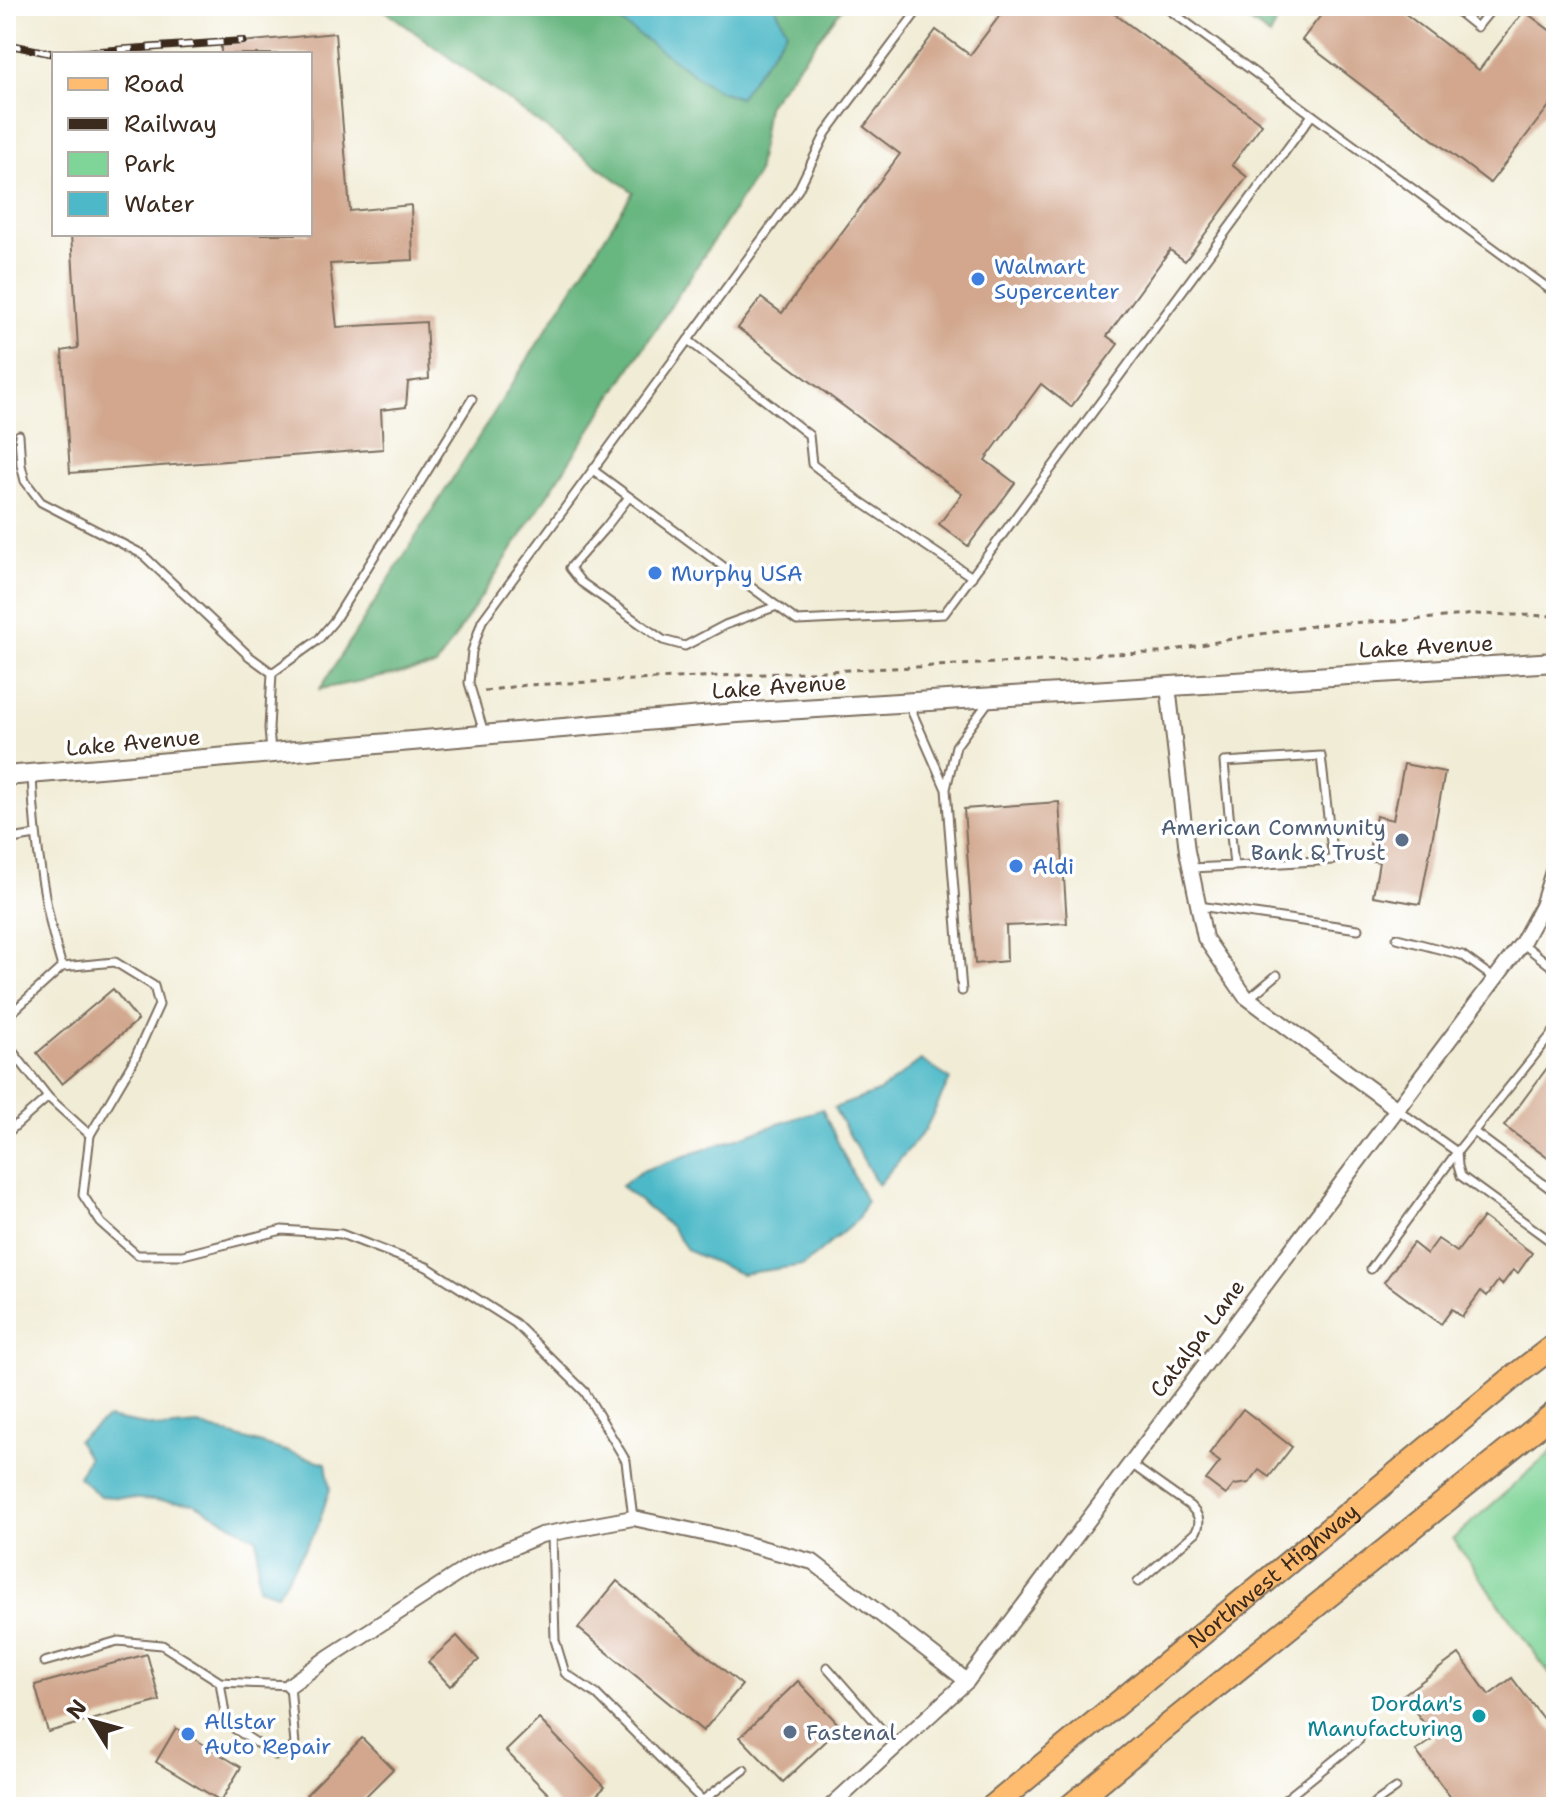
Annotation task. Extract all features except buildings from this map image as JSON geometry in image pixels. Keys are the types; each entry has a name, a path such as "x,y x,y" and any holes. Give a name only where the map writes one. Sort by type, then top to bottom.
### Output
{"main road":[{"name":"Northwest Highway","path":"992,1807 1556,1344"},
{"path":"1069,1807 1556,1412"}],"street":[{"name":"Lake Avenue","path":"6,776 737,713 1556,662"},
{"path":"1168,686 1187,851 1205,938 1248,999 1397,1109"},
{"name":"Catalpa Lane","path":"830,1807 967,1681 1522,943 1542,906 1556,862"},
{"path":"290,1685 473,1564 541,1535 633,1518 717,1536 813,1562 967,1681"}],"lane":[{"path":"484,735 469,683 472,651 482,621 798,190 826,133 921,6"},
{"path":"1164,6 1556,294"},
{"path":"1451,6 1477,27 1494,6"},
{"path":"593,470 797,621 944,614 1312,115"},
{"path":"688,340 809,435 812,464 861,502 972,577"},
{"path":"272,673 318,640 334,621 472,399"},
{"path":"19,435 25,481 41,502 142,554 249,656 272,673"},
{"path":"629,497 570,568 581,582 663,640 685,646 725,625 777,606"},
{"path":"271,754 272,673"},
{"path":"962,991 946,789 956,746 992,697"},
{"path":"907,702 946,789"},
{"path":"1191,868 1234,866 1333,860 1321,756 1224,762 1234,866"},
{"path":"32,774 36,835 50,928 62,967"},
{"path":"6,840 36,835"},
{"path":"1199,906 1358,929"},
{"path":"1397,938 1462,955 1495,979"},
{"path":"1522,943 1556,970"},
{"path":"6,1018 62,967 115,962 154,986 159,1005 133,1062 90,1135 83,1195 101,1223 137,1255 183,1255 282,1230 341,1234 427,1267 515,1323 585,1392 626,1461 633,1518"},
{"path":"1248,999 1277,975"},
{"path":"1371,1269 1457,1152 1556,1029"},
{"path":"6,1043 48,1097 90,1135"},
{"path":"6,1134 48,1097"},
{"path":"1397,1109 1457,1152"},
{"path":"1474,1132 1556,1193"},
{"path":"1457,1152 1461,1176 1549,1240"},
{"path":"1130,1463 1190,1506 1199,1520 1196,1532 1138,1582"},
{"path":"552,1533 555,1640 565,1673 596,1694 709,1807"},
{"path":"44,1662 118,1641 162,1645 220,1682 290,1685 295,1745 287,1753 275,1755 235,1729 226,1720 220,1682"},
{"path":"827,1667 896,1746"},
{"path":"1276,1807 1359,1740"},
{"path":"703,1800 744,1770"},
{"path":"1369,1807 1396,1788"},
{"path":"1286,1799 1293,1807"}],"path":[{"path":"472,693 526,685 1065,660 1099,654 1159,653 1325,624 1476,614 1556,616"}],"green space":[{"path":"379,6 844,6 767,106 757,174 436,666 320,689 633,192"},
{"path":"1228,6 1284,6 1270,36"},
{"path":"1556,1448 1556,1683 1453,1539"}],"water":[{"path":"598,6 775,6 787,31 739,98 715,89"},
{"path":"921,1060 950,1079 925,1130 878,1185 834,1108 880,1091"},
{"path":"822,1109 866,1202 857,1220 804,1265 741,1274 688,1251 671,1227 621,1186 642,1171"},
{"path":"107,1418 163,1428 198,1425 326,1463 330,1489 317,1528 277,1594 258,1588 257,1539 194,1503 100,1496 78,1477 88,1458 77,1440"}],"railway":[{"path":"86,52 243,41"},
{"path":"6,44 52,54"}],"place":[{"name":"Walmart Supercenter","path":"978,279"},
{"name":"Murphy USA","path":"655,573"},
{"name":"American Community Bank & Trust","path":"1402,840"},
{"name":"Aldi","path":"1016,866"},
{"name":"Dordan's Manufacturing","path":"1479,1716"},
{"name":"Fastenal","path":"790,1732"},
{"name":"Allstar Auto Repair","path":"188,1734"}]}
